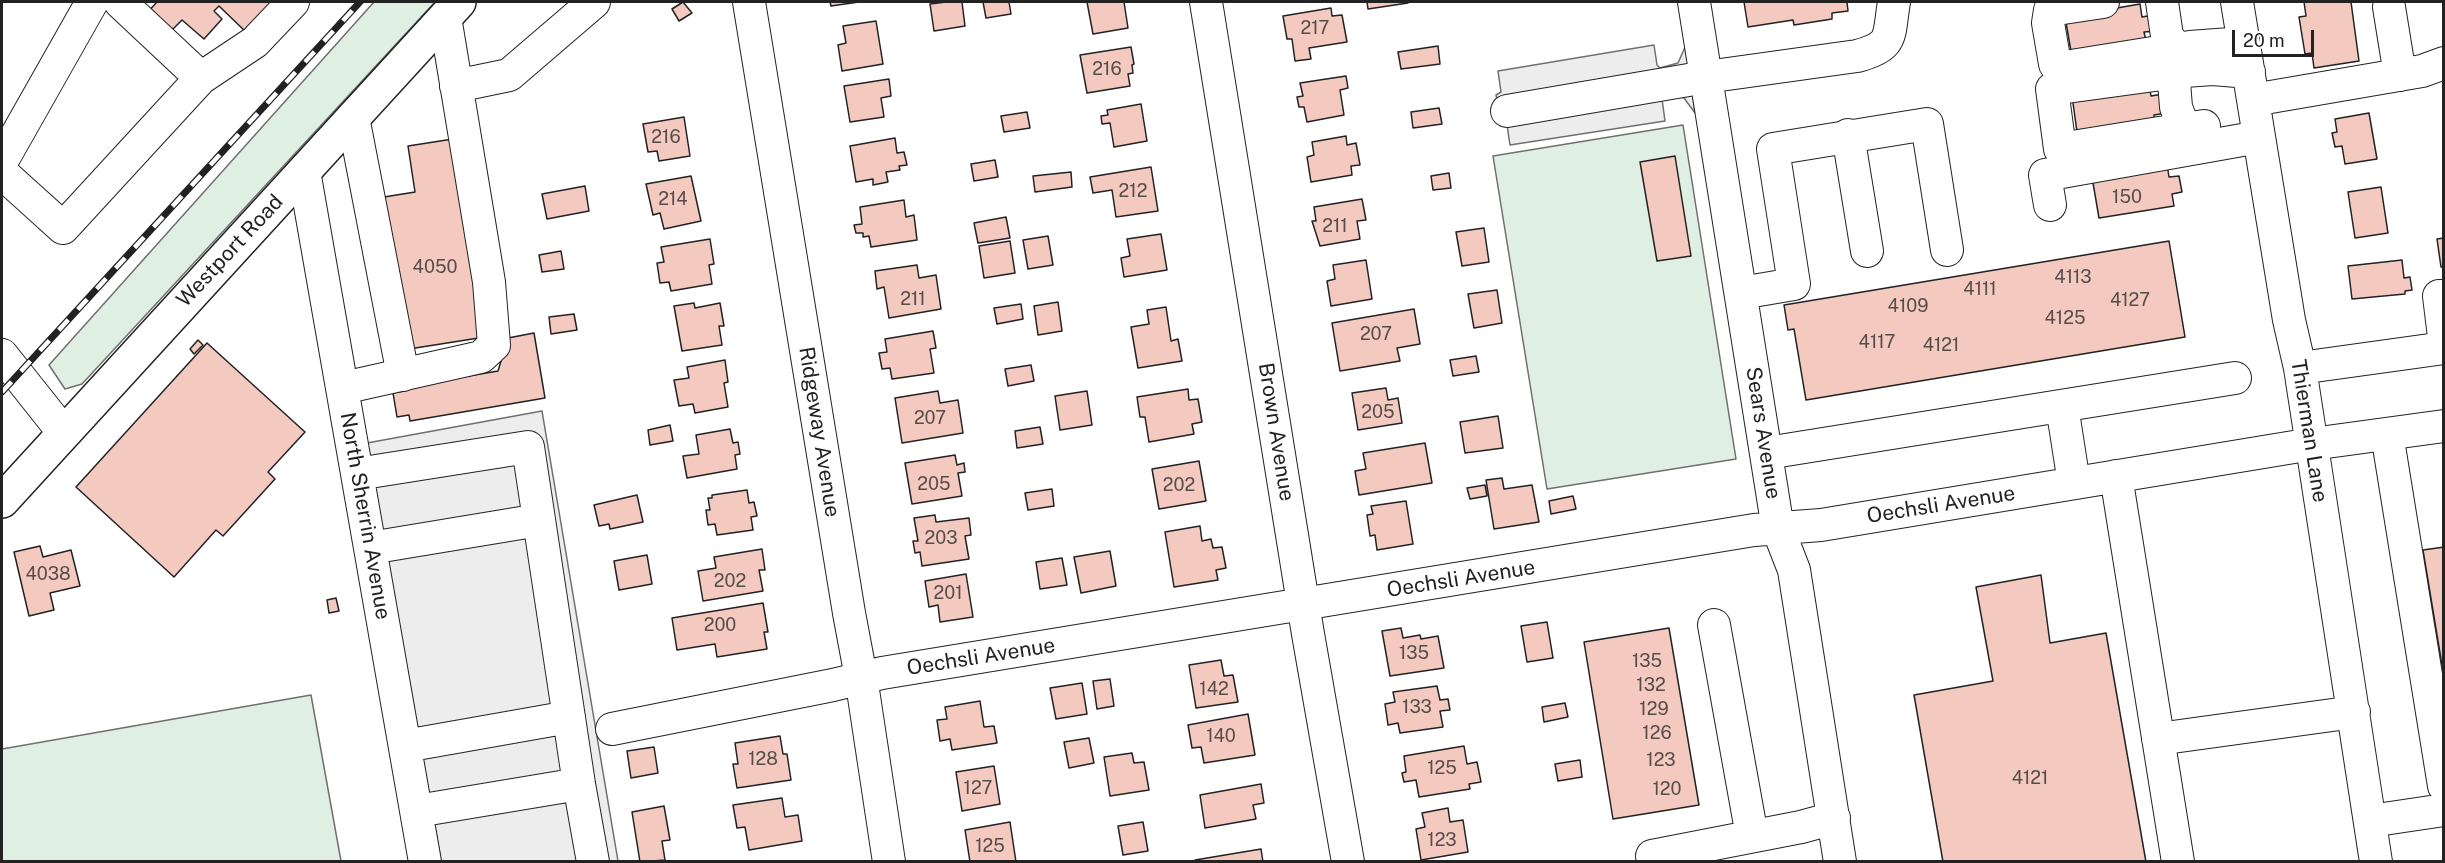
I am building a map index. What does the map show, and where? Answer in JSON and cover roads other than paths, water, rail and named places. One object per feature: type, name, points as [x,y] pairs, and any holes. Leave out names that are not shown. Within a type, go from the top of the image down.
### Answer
[{"type":"main road","name":"Westport Road","points":[[2,501],[452,9]]},
{"type":"street","points":[[2,160],[92,2]]},
{"type":"street","points":[[120,2],[201,78]]},
{"type":"street","points":[[2,173],[63,228],[201,78],[255,42],[293,2]]},
{"type":"street","points":[[456,86],[509,75],[594,2]]},
{"type":"street","name":"Ridgeway Avenue","points":[[749,2],[861,677],[889,861]]},
{"type":"street","name":"Brown Avenue","points":[[1206,2],[1348,861]]},
{"type":"street","name":"Sears Avenue","points":[[1694,2],[1778,529],[1794,570],[1840,861]]},
{"type":"street","points":[[1508,111],[1877,51],[1887,41],[1894,2]]},
{"type":"street","points":[[2103,2],[2050,10],[2048,23],[2055,64],[2065,67],[2181,60],[2213,69],[2252,93]]},
{"type":"street","points":[[2162,2],[2167,36],[2181,60],[2174,82],[2176,108],[2184,129]]},
{"type":"street","name":"Thierman Lane","points":[[2237,2],[2289,320],[2300,368],[2376,861]]},
{"type":"street","points":[[2389,7],[2400,75]]},
{"type":"street","points":[[343,388],[481,357],[494,345],[489,282],[456,86],[452,9]]},
{"type":"street","points":[[2181,60],[2052,89],[2060,149],[2184,129],[2252,93]]},
{"type":"street","points":[[2050,205],[2045,175],[2252,93],[2400,75],[2422,71],[2444,63]]},
{"type":"street","points":[[353,117],[403,375]]},
{"type":"street","points":[[1741,293],[1794,284],[1773,149],[1848,135],[1927,124],[1947,250]]},
{"type":"street","points":[[1848,135],[1867,251]]},
{"type":"street","name":"North Sherrin Avenue","points":[[304,171],[425,861]]},
{"type":"street","points":[[2444,296],[2439,296],[2444,337]]},
{"type":"street","points":[[2300,368],[2444,348]]},
{"type":"street","points":[[2,356],[63,433]]},
{"type":"street","points":[[1767,453],[2235,378]]},
{"type":"street","points":[[2062,406],[2074,483]]},
{"type":"street","name":"Oechsli Avenue","points":[[612,729],[833,685],[861,677],[1754,530],[1821,525],[2312,444],[2444,426]]},
{"type":"street","points":[[2386,434],[2444,786]]},
{"type":"street","points":[[357,474],[528,447],[589,861]]},
{"type":"street","points":[[2116,476],[2178,861]]},
{"type":"street","points":[[370,548],[539,520]]},
{"type":"street","points":[[1714,625],[1752,836]]},
{"type":"street","points":[[2158,739],[2354,712]]},
{"type":"street","points":[[405,746],[569,717]]},
{"type":"street","points":[[417,811],[579,784]]},
{"type":"street","points":[[2370,821],[2444,810]]},
{"type":"street","points":[[1652,856],[1801,827],[1834,818]]},
{"type":"railway","points":[[2,392],[360,2]]}]
